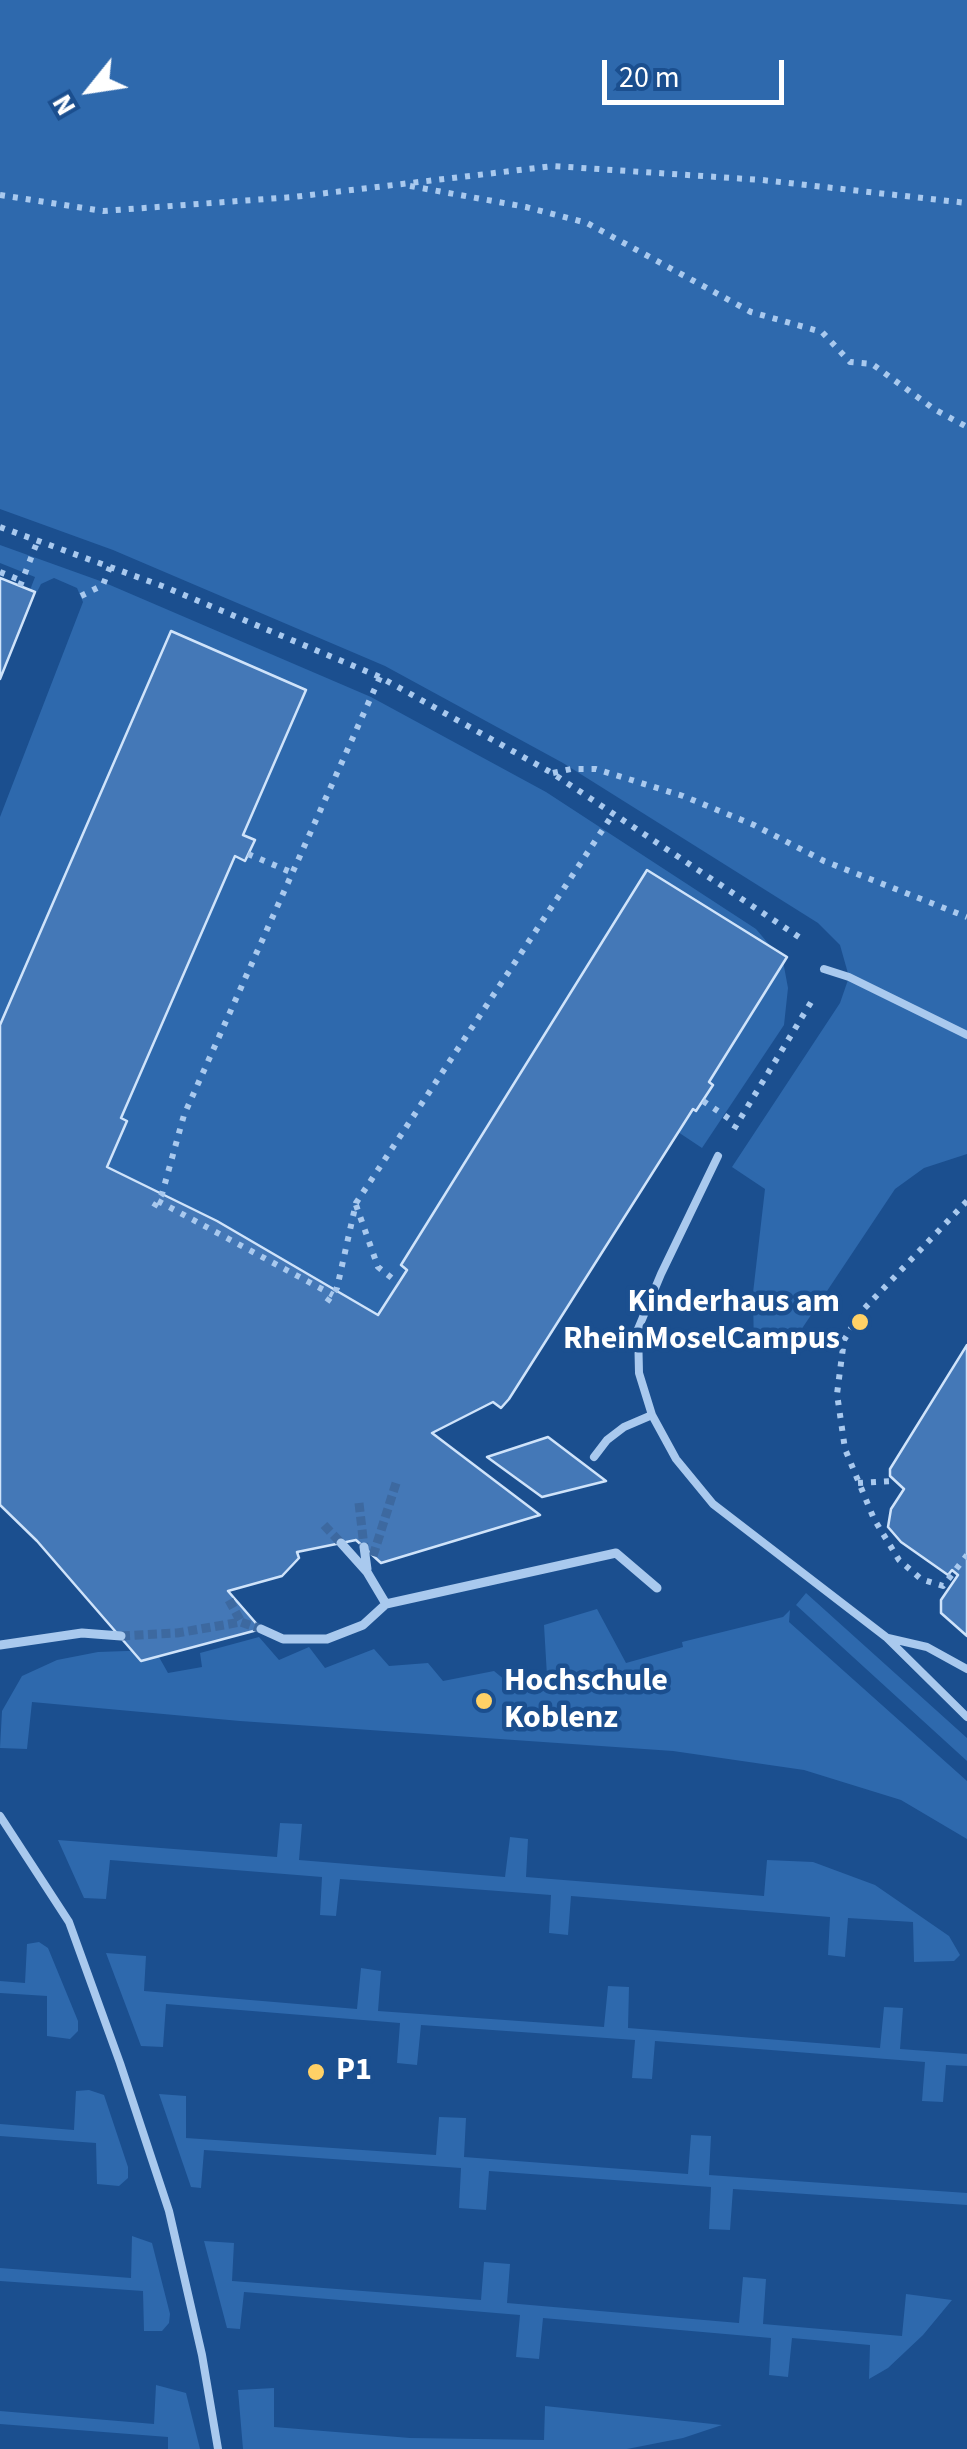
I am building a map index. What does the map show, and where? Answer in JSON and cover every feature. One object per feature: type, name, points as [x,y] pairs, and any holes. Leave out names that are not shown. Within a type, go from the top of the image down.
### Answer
[{"type":"street","points":[[341,1543],[367,1572],[386,1604]]},
{"type":"street","points":[[364,1548],[367,1572]]},
{"type":"street","points":[[261,1629],[284,1639],[327,1640],[364,1624],[386,1604],[616,1554],[657,1588]]},
{"type":"street","points":[[367,1572],[373,1556]]},
{"type":"street","points":[[0,1646],[82,1633],[121,1636]]},
{"type":"lane","points":[[824,969],[849,977],[967,1035]]},
{"type":"lane","points":[[718,1156],[638,1329],[639,1373],[652,1415],[676,1459],[714,1504],[886,1638],[967,1717]]},
{"type":"lane","points":[[594,1457],[624,1427],[652,1415]]},
{"type":"lane","points":[[886,1638],[927,1647],[967,1669]]},
{"type":"lane","points":[[0,1816],[68,1922],[120,2063],[169,2211],[202,2355],[218,2449]]},
{"type":"path","points":[[0,195],[104,211],[292,197],[552,166],[762,180],[967,203]]},
{"type":"path","points":[[403,184],[587,223],[751,312],[822,332],[850,362],[872,364],[967,427]]},
{"type":"path","points":[[0,527],[110,567],[380,677],[552,773],[814,947],[824,969],[822,985],[718,1156]]},
{"type":"path","points":[[0,572],[20,580],[19,586],[38,540]]},
{"type":"path","points":[[81,596],[103,585],[110,567]]},
{"type":"path","points":[[380,677],[184,1114],[156,1204],[330,1299],[356,1203],[613,814]]},
{"type":"path","points":[[552,773],[596,769],[683,796],[754,825],[824,861],[967,917]]},
{"type":"path","points":[[248,854],[293,873]]},
{"type":"path","points":[[702,1101],[737,1124]]},
{"type":"path","points":[[967,1201],[861,1312],[844,1340],[837,1394],[844,1450],[874,1519],[899,1560],[922,1578],[943,1586],[967,1556]]},
{"type":"path","points":[[356,1203],[378,1267],[398,1283]]},
{"type":"path","points":[[858,1483],[894,1482]]},
{"type":"shaded area","points":[[0,0],[967,0],[967,1154],[924,1168],[895,1189],[793,1342],[754,1352],[753,1293],[765,1189],[732,1167],[840,1003],[849,977],[840,945],[818,923],[563,763],[385,666],[113,550],[0,509]]},
{"type":"shaded area","points":[[0,545],[103,582],[371,697],[546,792],[756,929],[783,961],[788,988],[784,1025],[702,1148],[669,1126],[683,1103],[697,1111],[713,1085],[709,1082],[407,1270],[378,1315],[217,1221],[107,1167],[127,1121],[108,1113],[222,851],[245,860],[254,840],[231,830],[0,1059],[0,817],[83,602],[77,588],[54,578],[41,584],[37,592],[30,590],[35,577],[0,563]]},
{"type":"shaded area","points":[[806,1593],[967,1738],[967,1761],[796,1605]]},
{"type":"shaded area","points":[[597,1609],[626,1663],[683,1647],[682,1642],[783,1617],[790,1610],[789,1622],[967,1781],[967,1839],[901,1800],[804,1770],[673,1751],[240,1721],[32,1702],[27,1749],[0,1748],[2,1711],[22,1676],[57,1660],[98,1652],[155,1650],[168,1673],[202,1667],[200,1653],[259,1637],[279,1660],[309,1647],[325,1668],[374,1649],[389,1666],[428,1663],[443,1681],[494,1671],[511,1685],[547,1676],[544,1625]]},
{"type":"shaded area","points":[[280,1823],[302,1824],[299,1860],[505,1877],[510,1837],[528,1839],[526,1877],[764,1896],[767,1860],[813,1862],[875,1885],[949,1936],[960,1955],[954,1961],[914,1962],[913,1922],[848,1918],[845,1957],[828,1955],[830,1917],[571,1896],[568,1935],[549,1933],[551,1895],[340,1879],[336,1916],[320,1915],[322,1877],[110,1860],[106,1899],[84,1898],[58,1840],[277,1857]]},
{"type":"shaded area","points":[[39,1942],[48,1948],[78,2021],[78,2031],[70,2039],[47,2036],[47,1996],[0,1993],[0,1981],[25,1983],[27,1944]]},
{"type":"shaded area","points":[[106,1953],[146,1956],[144,1991],[357,2009],[361,1968],[381,1971],[378,2011],[604,2027],[608,1986],[629,1987],[628,2028],[880,2048],[884,2007],[903,2008],[900,2049],[967,2054],[967,2066],[946,2065],[943,2102],[922,2101],[925,2062],[655,2041],[652,2079],[632,2078],[635,2040],[421,2025],[417,2065],[397,2063],[400,2023],[166,2004],[163,2047],[141,2046]]},
{"type":"shaded area","points":[[76,2091],[104,2095],[128,2167],[128,2178],[119,2186],[97,2184],[96,2143],[0,2136],[0,2124],[74,2130]]},
{"type":"shaded area","points":[[159,2094],[186,2096],[186,2138],[436,2155],[439,2117],[466,2118],[464,2157],[688,2174],[691,2135],[711,2136],[709,2175],[967,2193],[967,2205],[733,2189],[730,2230],[709,2229],[711,2187],[489,2171],[486,2210],[459,2208],[461,2168],[204,2150],[201,2188],[191,2187]]},
{"type":"shaded area","points":[[132,2236],[152,2243],[170,2314],[162,2331],[144,2331],[143,2291],[0,2281],[0,2268],[131,2278]]},
{"type":"shaded area","points":[[204,2241],[234,2243],[232,2281],[481,2300],[484,2262],[510,2264],[507,2303],[739,2323],[743,2277],[766,2279],[763,2324],[902,2336],[906,2294],[952,2300],[923,2335],[888,2368],[869,2379],[870,2345],[792,2338],[788,2377],[769,2375],[771,2338],[543,2318],[539,2359],[516,2357],[520,2315],[244,2292],[240,2329],[227,2328]]},
{"type":"shaded area","points":[[156,2385],[186,2393],[200,2449],[168,2449],[168,2437],[0,2424],[0,2411],[154,2424]]},
{"type":"shaded area","points":[[274,2388],[274,2427],[410,2438],[544,2440],[545,2406],[722,2425],[683,2438],[627,2449],[243,2449],[238,2390]]},
{"type":"building","points":[[0,578],[35,592],[0,679]]},
{"type":"building","points":[[171,631],[306,690],[243,835],[255,840],[245,861],[235,856],[121,1118],[127,1121],[107,1167],[217,1221],[378,1315],[407,1270],[401,1265],[647,870],[787,957],[709,1082],[713,1085],[696,1111],[693,1109],[509,1399],[501,1408],[493,1402],[432,1433],[540,1515],[381,1563],[356,1540],[297,1552],[299,1558],[282,1576],[228,1591],[261,1629],[141,1661],[37,1541],[0,1505],[0,1025]]},
{"type":"building","points":[[967,1345],[967,1636],[941,1613],[941,1600],[958,1575],[952,1570],[948,1575],[901,1542],[888,1527],[891,1509],[904,1489],[890,1476],[890,1469]]},
{"type":"building","points":[[548,1437],[606,1481],[542,1497],[487,1457]]},
{"type":"tunnel","points":[[373,1556],[397,1480]]},
{"type":"tunnel","points":[[359,1503],[364,1547]]},
{"type":"tunnel","points":[[324,1525],[341,1543]]},
{"type":"tunnel","points":[[229,1600],[241,1622]]},
{"type":"tunnel","points":[[121,1636],[177,1633],[241,1622],[261,1629]]},
{"type":"place","name":"Kinderhaus am RheinMoselCampus","points":[[860,1322]]},
{"type":"place","name":"Hochschule Koblenz","points":[[484,1701]]},
{"type":"place","name":"P1","points":[[316,2072]]}]
